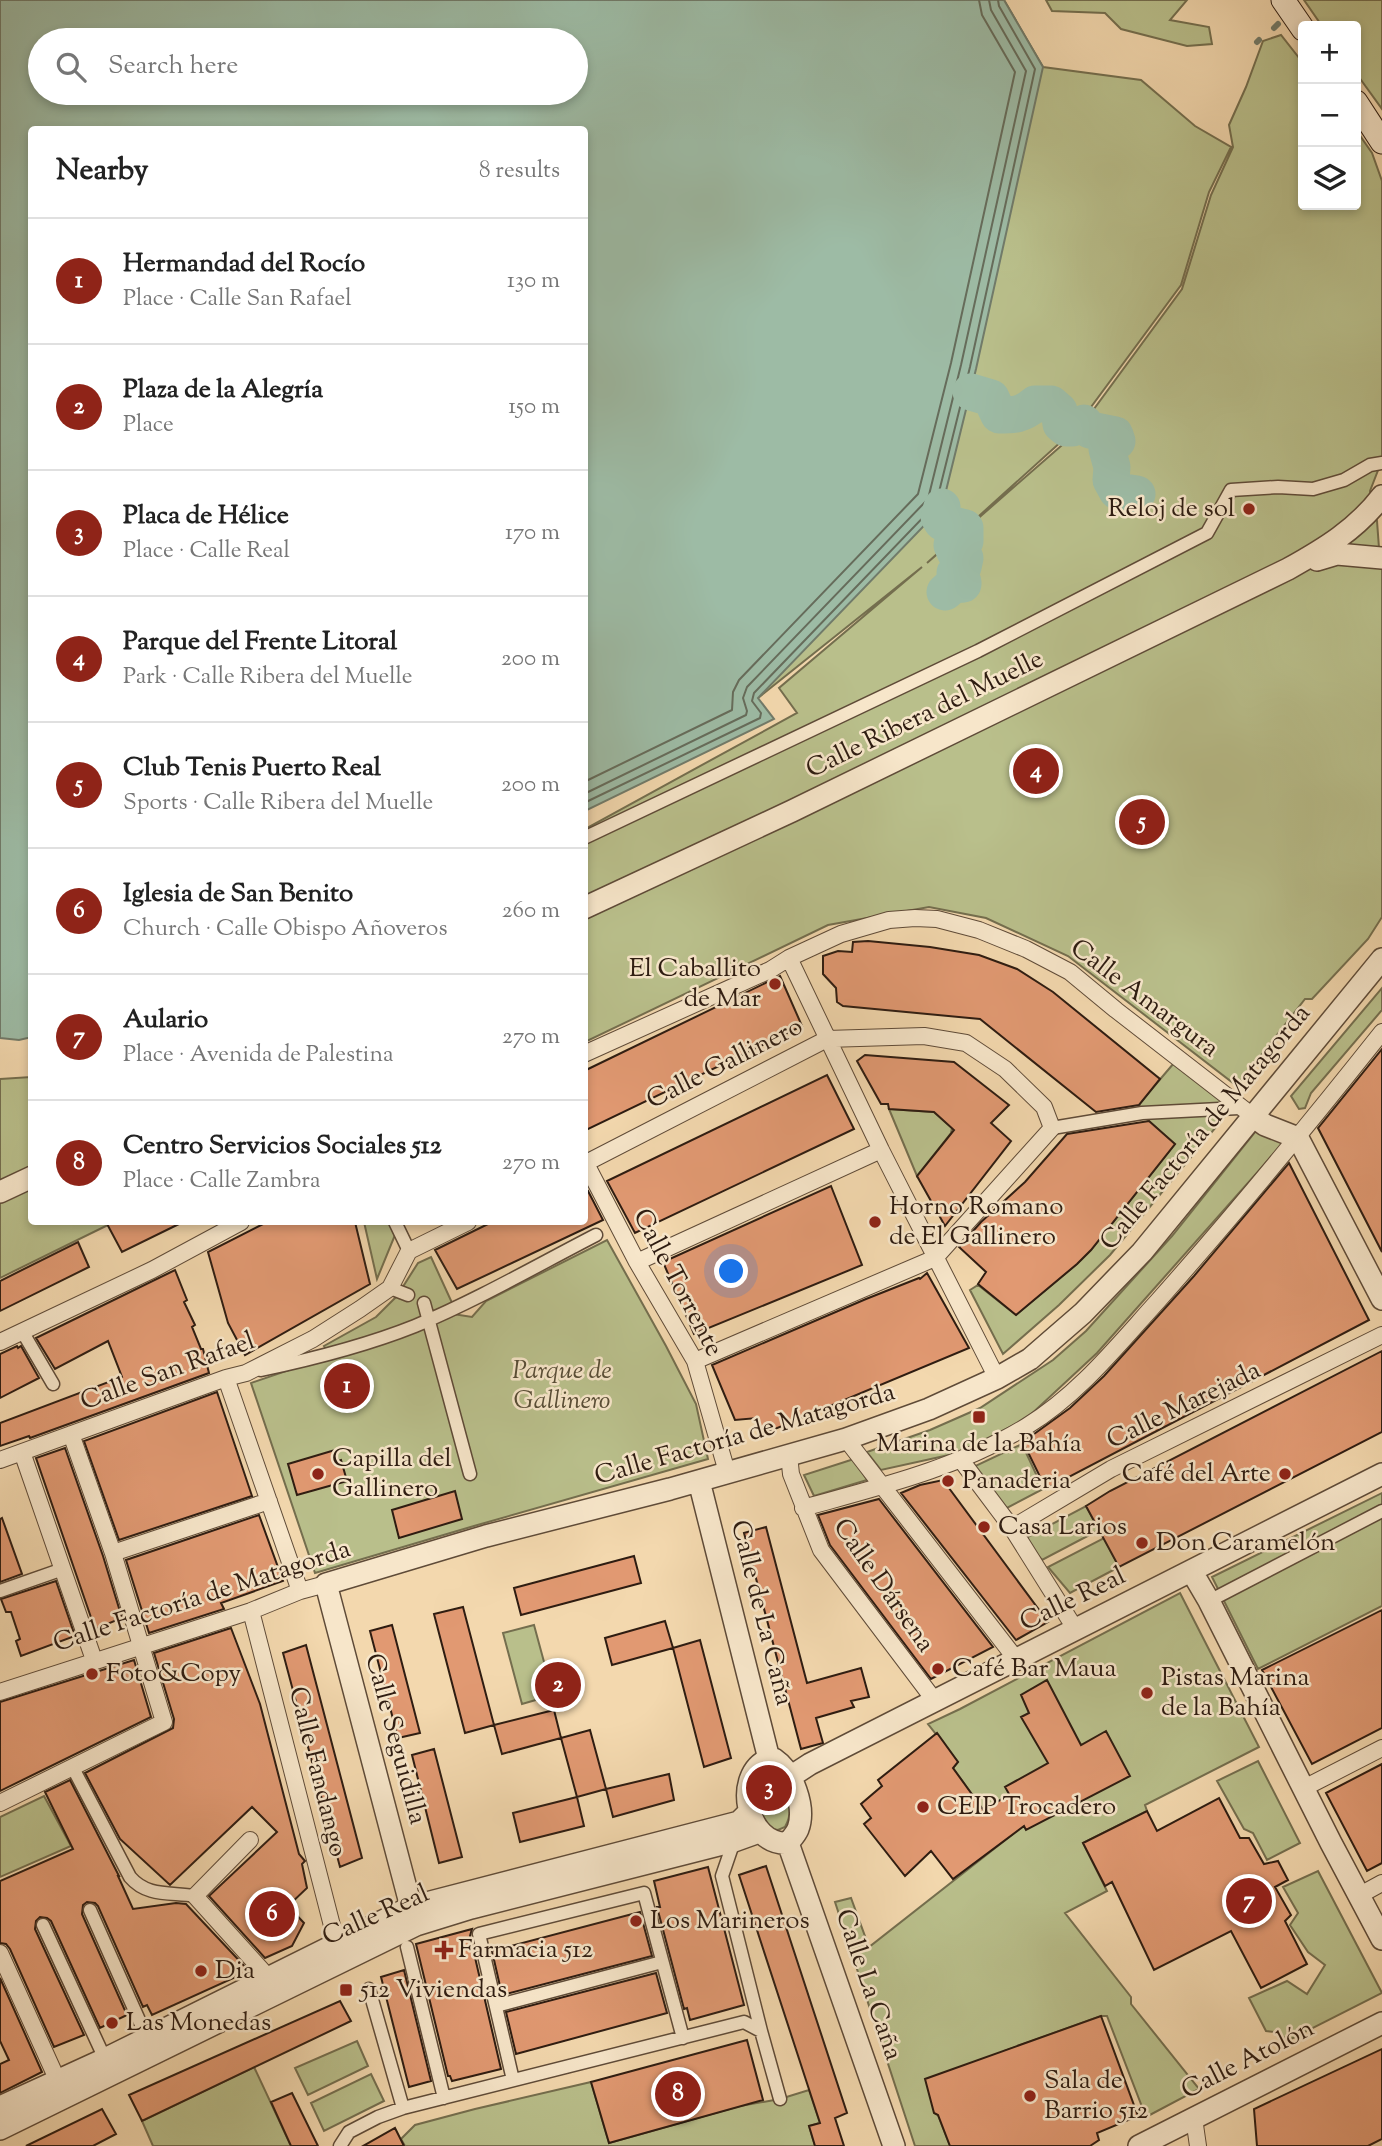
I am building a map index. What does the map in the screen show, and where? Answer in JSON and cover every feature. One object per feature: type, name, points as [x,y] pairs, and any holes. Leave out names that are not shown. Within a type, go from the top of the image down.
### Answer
[{"type":"main road","points":[[1283,0],[1298,22]]},
{"type":"main road","points":[[1361,110],[1382,142]]},
{"type":"street","points":[[588,836],[978,651],[1207,533],[1231,490],[1278,487],[1313,489],[1344,480],[1370,464],[1382,463]]},
{"type":"street","points":[[1288,569],[1328,547],[1366,516],[1382,496]]},
{"type":"street","points":[[1288,569],[1336,554],[1382,558]]},
{"type":"street","name":"Calle Ribera del Muelle","points":[[588,906],[792,811],[1288,569]]},
{"type":"street","name":"Calle Amargura","points":[[588,1052],[769,970],[841,934],[890,920],[937,919],[979,930],[1026,949],[1070,972],[1246,1112],[1265,1125],[1298,1138]]},
{"type":"street","points":[[789,958],[881,1150],[997,1378]]},
{"type":"street","name":"Calle Factoría de Matagorda","points":[[0,1692],[251,1611],[300,1591],[486,1536],[846,1439],[929,1409],[997,1378],[1030,1359],[1083,1313],[1142,1252],[1246,1112],[1382,958]]},
{"type":"street","points":[[803,1508],[961,1460],[1027,1426],[1085,1382],[1191,1264],[1298,1138],[1382,1032]]},
{"type":"street","name":"Calle Gallinero","points":[[588,1160],[827,1040],[924,1037],[967,1043],[1005,1069],[1044,1107],[1052,1128]]},
{"type":"street","points":[[695,1361],[935,1258],[1052,1128],[1142,1112],[1246,1112]]},
{"type":"street","points":[[1298,1138],[1382,1299]]},
{"type":"street","points":[[637,1262],[881,1150]]},
{"type":"street","name":"Calle Torrente","points":[[588,1168],[637,1262],[695,1361],[727,1472]]},
{"type":"street","points":[[0,1192],[28,1179]]},
{"type":"street","points":[[0,1342],[152,1270],[235,1225]]},
{"type":"street","points":[[396,1225],[409,1251],[462,1225]]},
{"type":"street","points":[[246,1373],[323,1357],[428,1320],[596,1235]]},
{"type":"street","name":"Calle San Rafael","points":[[0,1460],[246,1373],[313,1339],[390,1288],[409,1251]]},
{"type":"street","points":[[390,1288],[408,1295]]},
{"type":"street","points":[[424,1303],[470,1474]]},
{"type":"street","points":[[22,1331],[53,1384]]},
{"type":"street","name":"Calle Marejada","points":[[1012,1528],[1111,1469],[1382,1335]]},
{"type":"street","points":[[226,1378],[300,1591]]},
{"type":"street","points":[[0,1803],[164,1722],[113,1553],[71,1434]]},
{"type":"street","points":[[846,1439],[1016,1659]]},
{"type":"street","points":[[22,1452],[94,1660]]},
{"type":"street","name":"Calle Dársena","points":[[789,1455],[791,1474],[821,1550],[935,1701]]},
{"type":"street","points":[[961,1460],[1012,1528],[1076,1630]]},
{"type":"street","name":"Calle Real","points":[[790,1777],[810,1764],[1382,1474]]},
{"type":"street","name":"Calle de La Caña","points":[[698,1481],[769,1759]]},
{"type":"street","points":[[113,1553],[269,1501]]},
{"type":"street","points":[[1209,1601],[1382,1511]]},
{"type":"street","points":[[0,1591],[63,1569]]},
{"type":"street","points":[[1192,1572],[1382,1939]]},
{"type":"street","name":"Calle Seguidilla","points":[[326,1584],[413,1916]]},
{"type":"street","name":"Calle Fandango","points":[[251,1611],[337,1945]]},
{"type":"street","points":[[1304,1788],[1382,1748]]},
{"type":"street","points":[[774,1759],[790,1777],[801,1811],[797,1832],[788,1843],[779,1843],[759,1832],[749,1812],[748,1797],[754,1772],[760,1763],[774,1759]]},
{"type":"street","points":[[73,1768],[130,1877],[139,1888],[195,1896],[269,1978]]},
{"type":"street","name":"Calle Real","points":[[0,2107],[105,2059],[337,1945],[413,1916],[739,1822],[749,1812]]},
{"type":"street","name":"Calle Real","points":[[0,2129],[413,1916],[471,1908],[734,1841],[759,1832]]},
{"type":"street","points":[[195,1896],[250,1840]]},
{"type":"street","points":[[734,1841],[722,1876],[780,2099]]},
{"type":"street","name":"Calle La Caña","points":[[788,1843],[894,2146]]},
{"type":"street","points":[[1360,1895],[1382,1883]]},
{"type":"street","points":[[513,2080],[479,1934],[644,1894],[683,2038]]},
{"type":"street","points":[[90,1910],[147,2038]]},
{"type":"street","points":[[43,1925],[105,2059]]},
{"type":"street","name":"Calle Real","points":[[407,1947],[444,2098]]},
{"type":"street","points":[[0,1953],[57,2079]]},
{"type":"street","points":[[496,2006],[662,1962]]},
{"type":"street","points":[[369,1989],[408,2106]]},
{"type":"street","points":[[340,2146],[349,2132],[408,2106],[744,2022],[761,2031]]},
{"type":"street","name":"Calle Atolón","points":[[1140,2146],[1382,2023]]},
{"type":"street","points":[[1194,2118],[1198,2146]]},
{"type":"green space","points":[[0,0],[1004,0],[1043,67],[1141,80],[1195,126],[1231,147],[1209,192],[1181,285],[1074,430],[927,563],[1077,432],[1182,289],[1211,195],[1233,147],[1229,125],[1263,41],[1281,35],[1298,57],[1298,210],[1361,210],[1361,137],[1372,153],[1382,181],[1382,460],[1370,491],[1382,553],[1382,917],[1368,939],[1312,999],[1305,999],[1237,1086],[1068,956],[986,918],[929,907],[828,925],[588,1041],[588,827],[797,713],[779,688],[922,567],[758,698],[588,143],[588,126],[31,126]]},
{"type":"green space","points":[[1046,0],[1187,0],[1170,20],[1209,27],[1212,44],[1187,46],[1121,29],[1105,13],[1052,11]]},
{"type":"green space","points":[[1304,0],[1382,0],[1382,109],[1361,80],[1361,21],[1319,21]]},
{"type":"green space","points":[[1382,988],[1382,1010],[1311,1093],[1305,1108],[1299,1109],[1291,1096]]},
{"type":"green space","points":[[1174,1063],[1231,1109],[1110,1255],[1003,1354],[970,1290],[978,1285],[1016,1315],[1091,1250],[1175,1144],[1143,1116],[1139,1104]]},
{"type":"green space","points":[[28,1077],[28,1225],[108,1225],[0,1278],[0,1079]]},
{"type":"green space","points":[[889,1109],[934,1112],[952,1128],[951,1133],[917,1176]]},
{"type":"green space","points":[[1256,1131],[1286,1140],[1097,1353],[1026,1419],[958,1453],[881,1470],[867,1452],[930,1430],[980,1408],[1053,1360],[1086,1331],[1172,1236]]},
{"type":"green space","points":[[365,1225],[390,1225],[395,1235],[377,1279]]},
{"type":"green space","name":"Parque de Gallinero","points":[[607,1240],[696,1404],[708,1459],[315,1573],[251,1383],[453,1314],[472,1317],[486,1301]]},
{"type":"green space","points":[[431,1257],[453,1305],[329,1353],[324,1346],[376,1317],[397,1296],[418,1263]]},
{"type":"green space","points":[[1022,1444],[1043,1489],[1005,1509],[971,1468]]},
{"type":"green space","points":[[854,1459],[867,1480],[814,1496],[804,1475]]},
{"type":"green space","points":[[1382,1493],[1382,1606],[1258,1669],[1212,1577]]},
{"type":"green space","points":[[1086,1506],[1099,1530],[1042,1560],[1024,1539]]},
{"type":"green space","points":[[1104,1538],[1119,1567],[1070,1593],[1048,1567]]},
{"type":"green space","points":[[1180,1593],[1259,1747],[1145,1805],[1147,1811],[1083,1843],[1107,1891],[1065,1913],[1131,1997],[1131,2004],[1199,2089],[1146,2117],[1107,2016],[1101,2016],[1004,2051],[938,2115],[950,2146],[915,2146],[835,1902],[851,1898],[869,1947],[1013,1834],[996,1803],[984,1811],[953,1768],[958,1762],[928,1724]]},
{"type":"green space","points":[[534,1625],[553,1695],[522,1704],[503,1633]]},
{"type":"green space","points":[[1258,1761],[1300,1843],[1267,1860],[1253,1833],[1244,1829],[1217,1781]]},
{"type":"green space","points":[[770,1772],[785,1790],[790,1804],[785,1827],[778,1830],[771,1829],[758,1803],[761,1775]]},
{"type":"green space","points":[[44,1796],[71,1846],[0,1877],[0,1817]]},
{"type":"green space","points":[[1318,1871],[1382,1993],[1289,2040],[1266,2031],[1249,1998],[1287,1981],[1307,1994],[1325,1965],[1308,1952],[1290,1925],[1298,1913],[1283,1887]]},
{"type":"green space","points":[[357,2041],[368,2066],[308,2095],[295,2068]]},
{"type":"green space","points":[[254,2067],[291,2146],[153,2146],[142,2121]]},
{"type":"green space","points":[[371,2074],[384,2101],[324,2131],[311,2103]]},
{"type":"green space","points":[[591,2082],[609,2143],[740,2106],[780,2099],[809,2090],[820,2123],[809,2126],[815,2146],[405,2146],[401,2139],[415,2125]]},
{"type":"water","points":[[0,0],[1004,0],[1043,67],[976,369],[942,507],[758,698],[774,719],[588,810],[588,126],[28,126],[28,1038],[0,1038]]},
{"type":"building","points":[[868,941],[979,955],[1017,969],[1053,992],[1160,1079],[1139,1105],[1096,1112],[980,1019],[843,1006],[837,1002],[836,988],[823,974],[823,956],[838,951],[852,952],[853,942]]},
{"type":"building","points":[[780,976],[802,1026],[588,1129],[588,1069]]},
{"type":"building","points":[[1382,1049],[1382,1252],[1318,1128]]},
{"type":"building","points":[[865,1055],[954,1062],[1009,1105],[991,1123],[1011,1141],[945,1226],[917,1176],[954,1130],[934,1112],[889,1109],[888,1104],[881,1104],[857,1061]]},
{"type":"building","points":[[827,1075],[854,1129],[635,1233],[607,1181]]},
{"type":"building","points":[[1149,1121],[1175,1144],[1077,1264],[1016,1315],[978,1284],[986,1272],[959,1247],[981,1222],[1025,1182],[1067,1134]]},
{"type":"building","points":[[1289,1163],[1369,1320],[1046,1489],[1023,1442],[1070,1408],[1104,1376],[1194,1276]]},
{"type":"building","points":[[831,1186],[862,1265],[694,1334],[663,1262]]},
{"type":"building","points":[[588,1191],[603,1220],[457,1289],[435,1250],[486,1225],[588,1225]]},
{"type":"building","points":[[108,1225],[177,1225],[122,1252]]},
{"type":"building","points":[[261,1225],[356,1225],[370,1284],[245,1355],[228,1323],[208,1252]]},
{"type":"building","points":[[78,1242],[89,1267],[0,1311],[0,1281]]},
{"type":"building","points":[[175,1270],[209,1373],[30,1438],[29,1436],[0,1446],[0,1423],[122,1377],[108,1341],[55,1369],[36,1338]]},
{"type":"building","points":[[927,1273],[969,1348],[763,1434],[757,1418],[735,1420],[712,1365],[866,1299],[920,1279]]},
{"type":"building","points":[[21,1346],[39,1378],[0,1398],[0,1354]]},
{"type":"building","points":[[1382,1351],[1382,1432],[1119,1567],[1086,1506],[1110,1491]]},
{"type":"building","points":[[353,1367],[364,1398],[341,1405],[331,1375]]},
{"type":"building","points":[[217,1392],[252,1496],[119,1540],[84,1441]]},
{"type":"building","points":[[65,1448],[122,1618],[95,1629],[36,1458]]},
{"type":"building","name":"Capilla del Gallinero","points":[[335,1450],[347,1481],[297,1495],[288,1464]]},
{"type":"building","points":[[943,1480],[1048,1622],[1016,1640],[901,1493]]},
{"type":"building","points":[[455,1491],[462,1519],[399,1538],[392,1510]]},
{"type":"building","points":[[879,1499],[993,1647],[931,1679],[830,1545],[818,1515]]},
{"type":"building","points":[[259,1515],[283,1581],[221,1603],[224,1609],[149,1633],[126,1560]]},
{"type":"building","points":[[2,1518],[22,1574],[0,1582],[0,1519]]},
{"type":"building","points":[[766,1527],[807,1683],[861,1668],[869,1697],[851,1701],[854,1707],[816,1718],[823,1743],[801,1749],[744,1533]]},
{"type":"building","points":[[634,1556],[641,1583],[521,1615],[514,1588]]},
{"type":"building","points":[[56,1581],[75,1636],[21,1656],[16,1641],[20,1639],[11,1612],[6,1612],[1,1599]]},
{"type":"building","points":[[463,1607],[494,1725],[465,1733],[434,1614]]},
{"type":"building","points":[[1382,1610],[1382,1728],[1312,1764],[1262,1670]]},
{"type":"building","points":[[665,1621],[673,1648],[612,1665],[605,1638]]},
{"type":"building","points":[[392,1625],[420,1733],[398,1738],[370,1631]]},
{"type":"building","points":[[231,1628],[260,1704],[299,1854],[305,1861],[302,1864],[307,1888],[288,1906],[304,1923],[292,1946],[265,1958],[209,1896],[277,1832],[252,1807],[170,1885],[120,1839],[85,1773],[173,1728],[174,1719],[154,1653]]},
{"type":"building","points":[[700,1640],[731,1758],[704,1767],[673,1648]]},
{"type":"building","points":[[306,1645],[362,1858],[340,1867],[283,1653]]},
{"type":"building","points":[[134,1660],[151,1717],[0,1791],[0,1702]]},
{"type":"building","points":[[1047,1680],[1081,1745],[1106,1731],[1130,1776],[1026,1830],[1024,1826],[953,1879],[931,1851],[905,1876],[864,1824],[871,1818],[861,1804],[882,1786],[878,1780],[937,1733],[958,1762],[953,1768],[984,1811],[1009,1794],[1005,1787],[1048,1763],[1021,1717],[1029,1713],[1021,1695]]},
{"type":"building","points":[[554,1710],[561,1738],[502,1754],[494,1725]]},
{"type":"building","points":[[590,1730],[606,1789],[577,1797],[561,1738]]},
{"type":"building","points":[[434,1749],[462,1857],[439,1863],[412,1755]]},
{"type":"building","points":[[1382,1764],[1382,1863],[1367,1871],[1326,1793]]},
{"type":"building","points":[[669,1774],[674,1800],[613,1817],[606,1789]]},
{"type":"building","points":[[70,1780],[133,1909],[186,1904],[249,1971],[152,2015],[147,2005],[143,2007],[98,1906],[87,1902],[83,1905],[82,1914],[127,2015],[100,2028],[51,1921],[40,1917],[36,1921],[35,1929],[84,2035],[54,2047],[10,1949],[6,1944],[0,1943],[0,1881],[73,1849],[45,1792]]},
{"type":"building","points":[[577,1797],[584,1826],[520,1842],[513,1813]]},
{"type":"building","points":[[1219,1798],[1240,1838],[1249,1838],[1264,1864],[1278,1861],[1288,1880],[1275,1887],[1291,1915],[1285,1921],[1307,1964],[1261,1988],[1231,1931],[1154,1970],[1112,1882],[1105,1886],[1083,1843],[1147,1811],[1157,1831]]},
{"type":"building","points":[[766,1866],[847,2113],[835,2118],[844,2146],[815,2146],[809,2126],[820,2123],[739,1875]]},
{"type":"building","points":[[708,1867],[744,2005],[690,2020],[687,2008],[684,2009],[657,1907],[660,1907],[654,1881]]},
{"type":"building","points":[[640,1912],[652,1956],[502,1995],[492,1951]]},
{"type":"building","points":[[472,1929],[470,1936],[501,2069],[452,2081],[448,2076],[416,1944]]},
{"type":"building","points":[[404,1970],[431,2081],[409,2087],[381,1977]]},
{"type":"building","points":[[656,1973],[667,2013],[516,2054],[506,2012]]},
{"type":"building","points":[[0,1978],[42,2072],[0,2093],[0,2064],[9,2060],[0,2041]]},
{"type":"building","points":[[340,2001],[351,2021],[142,2121],[129,2095]]},
{"type":"building","name":"Sala de Barrio 512","points":[[1101,2016],[1138,2116],[1097,2133],[1099,2140],[1090,2146],[950,2146],[938,2115],[934,2113],[925,2079]]},
{"type":"building","points":[[747,2040],[763,2100],[609,2143],[591,2082]]},
{"type":"building","points":[[1382,2049],[1382,2139],[1368,2146],[1257,2146],[1254,2109]]},
{"type":"building","points":[[292,2093],[318,2146],[291,2146],[271,2102]]},
{"type":"building","points":[[102,2109],[116,2134],[93,2146],[26,2146]]},
{"type":"building","points":[[395,2128],[404,2146],[363,2146]]},
{"type":"waterway","points":[[1274,28],[1278,24]]},
{"type":"waterway","points":[[971,392],[991,398],[999,415],[1018,414],[1035,404],[1051,404],[1059,411],[1061,424],[1066,428],[1084,423],[1090,430],[1115,435],[1117,441],[1107,449],[1112,467],[1111,480],[1117,491],[1137,494]]},
{"type":"waterway","points":[[942,507],[939,517],[942,522],[965,528],[965,541],[952,545],[955,552],[965,558],[963,567],[955,573],[957,582],[963,584],[953,585],[945,592]]},
{"type":"place","name":"Reloj de sol","points":[[1249,509]]},
{"type":"place","name":"Parque del Frente Litoral","points":[[1036,771]]},
{"type":"place","name":"Club Tenis Puerto Real","points":[[1142,822]]},
{"type":"place","name":"El Caballito de Mar","points":[[775,984]]},
{"type":"place","name":"Horno Romano de El Gallinero","points":[[875,1222]]},
{"type":"place","name":"Hermandad del Rocío","points":[[347,1386]]},
{"type":"place","name":"Marina de la Bahía","points":[[979,1417]]},
{"type":"place","name":"Capilla del Gallinero","points":[[318,1474]]},
{"type":"place","name":"Café del Arte","points":[[1285,1474]]},
{"type":"place","name":"Panaderia","points":[[948,1481]]},
{"type":"place","name":"Casa Larios","points":[[984,1527]]},
{"type":"place","name":"Don Caramelón","points":[[1142,1543]]},
{"type":"place","name":"Café Bar Maua","points":[[938,1669]]},
{"type":"place","name":"Foto&Copy","points":[[92,1674]]},
{"type":"place","name":"Plaza de la Alegría","points":[[558,1685]]},
{"type":"place","name":"Pistas Marina de la Bahía","points":[[1147,1693]]},
{"type":"place","name":"Placa de Hélice","points":[[769,1788]]},
{"type":"place","name":"CEIP Trocadero","points":[[923,1807]]},
{"type":"place","name":"Aulario","points":[[1249,1901]]},
{"type":"place","name":"Iglesia de San Benito","points":[[272,1914]]},
{"type":"place","name":"Los Marineros","points":[[636,1921]]},
{"type":"place","name":"Farmacia 512","points":[[444,1950]]},
{"type":"place","name":"Dia","points":[[201,1971]]},
{"type":"place","name":"512 Viviendas","points":[[346,1990]]},
{"type":"place","name":"Las Monedas","points":[[112,2023]]},
{"type":"place","name":"Centro Servicios Sociales 512","points":[[678,2094]]},
{"type":"place","name":"Sala de Barrio 512","points":[[1030,2096]]}]
